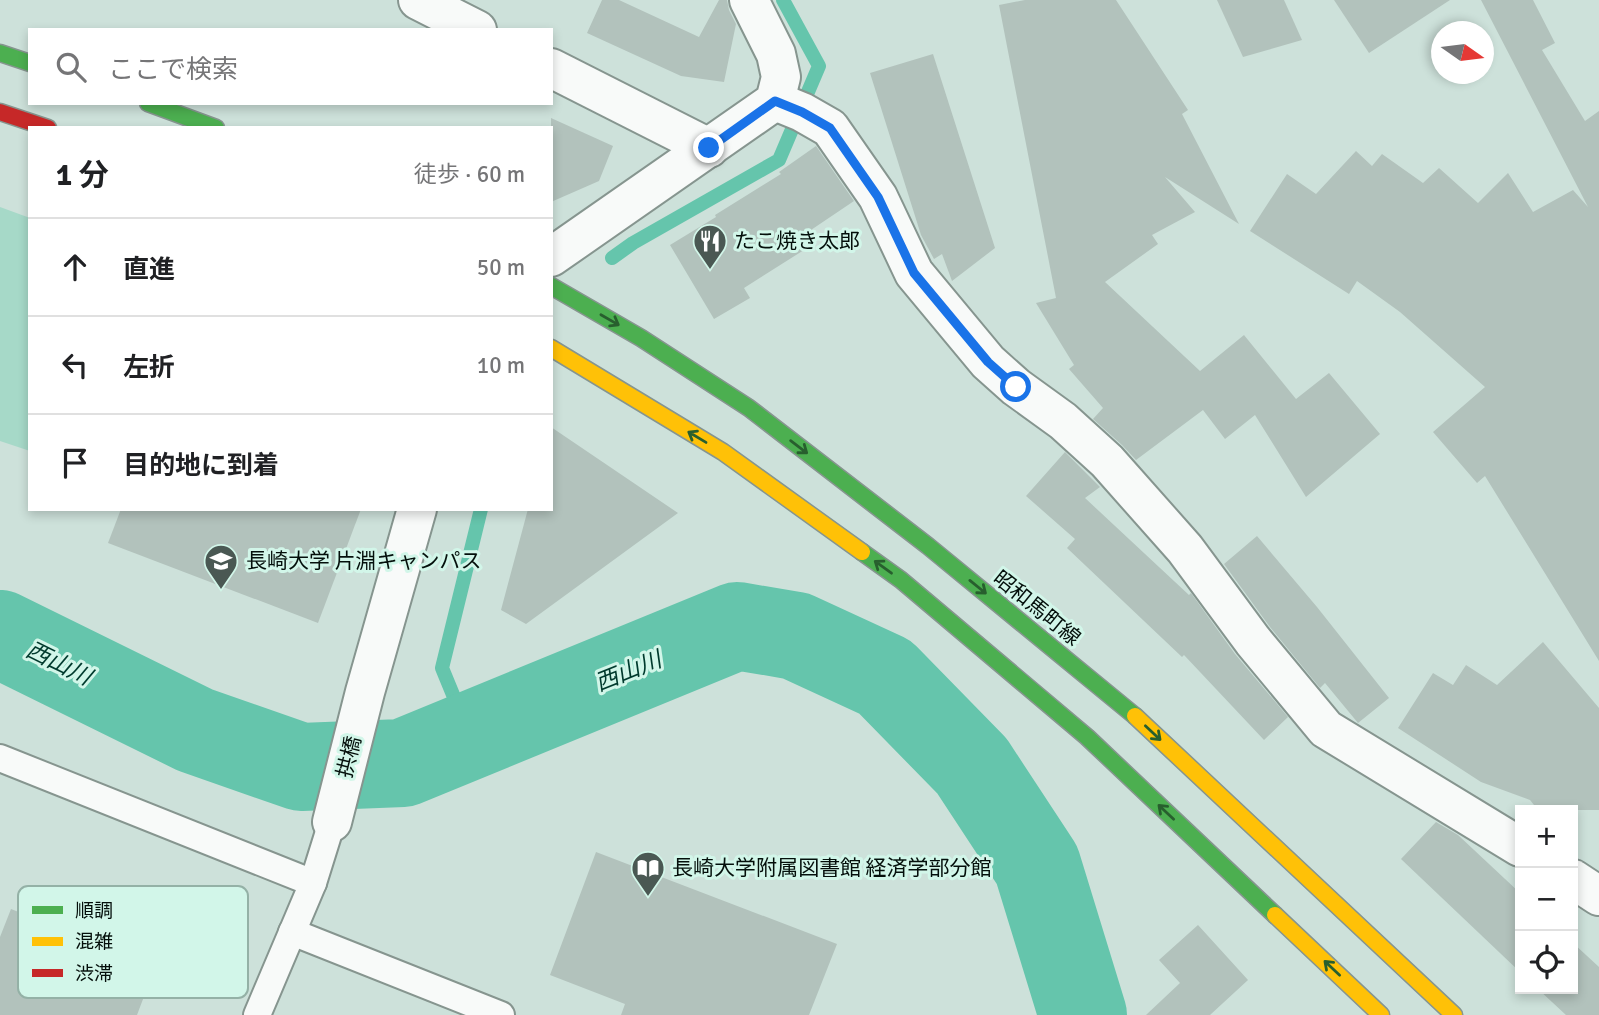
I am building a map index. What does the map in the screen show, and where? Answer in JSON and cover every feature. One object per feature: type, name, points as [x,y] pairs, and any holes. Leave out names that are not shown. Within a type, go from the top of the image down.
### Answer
[{"type":"main road","points":[[0,53],[28,62]]},
{"type":"main road","points":[[153,105],[211,126]]},
{"type":"main road","points":[[0,112],[42,126]]},
{"type":"main road","name":"昭和馬町線","points":[[553,287],[642,338],[748,408],[928,545],[1123,705],[1454,1015]]},
{"type":"main road","points":[[553,349],[723,452],[901,580],[1087,737],[1381,1015]]},
{"type":"street","points":[[418,0],[473,28]]},
{"type":"street","points":[[749,0],[776,54],[786,106]]},
{"type":"street","points":[[553,69],[709,148]]},
{"type":"street","points":[[553,256],[709,148],[786,106]]},
{"type":"street","points":[[786,106],[830,128],[878,197],[914,273],[988,362],[1016,387],[1063,421],[1107,461],[1185,549],[1253,641],[1326,729],[1515,844]]},
{"type":"street","name":"拱橋","points":[[332,822],[415,511]]},
{"type":"street","points":[[1578,882],[1599,896]]},
{"type":"lane","points":[[0,758],[313,883]]},
{"type":"lane","points":[[257,1015],[313,883],[332,822]]},
{"type":"lane","points":[[292,932],[502,1015]]},
{"type":"green space","points":[[0,207],[28,217],[28,450],[0,441]]},
{"type":"building","points":[[602,0],[619,0],[699,37],[719,0],[727,0],[736,24],[724,82],[681,76],[587,33]]},
{"type":"building","points":[[1025,0],[1116,0],[1188,110],[1182,114],[1239,224],[1165,177],[1195,212],[1152,235],[1158,244],[1105,282],[1200,371],[1244,335],[1296,399],[1329,373],[1380,434],[1306,497],[1255,415],[1225,439],[1203,410],[1136,460],[1093,419],[1103,408],[1069,369],[1074,365],[1036,303],[1056,298],[999,5]]},
{"type":"building","points":[[1217,0],[1284,0],[1302,40],[1243,57]]},
{"type":"building","points":[[1334,0],[1450,0],[1369,53]]},
{"type":"building","points":[[1481,0],[1533,0],[1555,43],[1542,50],[1585,121],[1599,111],[1599,661],[1485,476],[1477,483],[1433,432],[1485,387],[1400,312],[1357,281],[1349,294],[1250,231],[1287,174],[1316,194],[1356,151],[1372,166],[1382,154],[1423,183],[1439,168],[1478,203],[1508,173],[1533,212],[1573,190],[1588,207]]},
{"type":"building","points":[[933,54],[995,248],[952,281],[942,254],[934,259],[921,235],[870,73]]},
{"type":"building","points":[[551,118],[613,146],[599,181],[553,201],[553,126]]},
{"type":"building","points":[[816,146],[854,201],[808,232],[815,243],[744,288],[750,298],[714,319],[670,245],[781,174],[779,172]]},
{"type":"building","points":[[553,428],[678,513],[526,624],[501,610],[527,511],[553,511]]},
{"type":"building","points":[[1065,452],[1100,487],[1085,498],[1189,595],[1191,593],[1235,654],[1288,717],[1264,740],[1184,655],[1182,657],[1067,548],[1075,539],[1026,496]]},
{"type":"building","points":[[120,511],[360,511],[318,623],[108,543]]},
{"type":"building","points":[[1257,536],[1389,698],[1358,723],[1325,683],[1320,688],[1270,627],[1224,564]]},
{"type":"building","points":[[1543,642],[1599,708],[1599,810],[1578,810],[1578,805],[1534,805],[1530,800],[1481,782],[1398,728],[1433,673],[1453,685],[1466,665],[1497,685]]},
{"type":"building","points":[[1436,822],[1458,835],[1515,888],[1515,967],[1401,859]]},
{"type":"building","name":"長崎大学附属図書館 経済学部分館","points":[[596,852],[837,944],[809,1015],[621,1015],[625,1004],[550,975]]},
{"type":"building","points":[[11,909],[18,912],[18,998],[143,998],[137,1015],[0,1015],[0,937]]},
{"type":"building","points":[[1198,925],[1248,980],[1210,1015],[1146,1015],[1180,983],[1159,960]]},
{"type":"building","points":[[1578,948],[1599,967],[1599,1015],[1566,1015],[1543,994],[1578,994]]},
{"type":"waterway","points":[[612,258],[633,243],[779,160],[819,66],[783,0]]},
{"type":"waterway","points":[[470,736],[442,668],[481,511]]},
{"type":"waterway","name":"西山川","points":[[0,634],[195,730],[301,767],[403,763],[737,626],[796,636],[885,677],[972,766],[1037,865],[1083,1015]]},
{"type":"traffic: fast","points":[[0,53],[28,62]]},
{"type":"traffic: fast","points":[[153,105],[211,126]]},
{"type":"traffic: fast","points":[[553,287],[641,338],[749,408],[928,546],[1135,716]]},
{"type":"traffic: fast","points":[[862,552],[901,580],[1087,737],[1275,915]]},
{"type":"traffic: slow","points":[[553,349],[723,452],[862,552]]},
{"type":"traffic: slow","points":[[1135,716],[1454,1015]]},
{"type":"traffic: slow","points":[[1275,915],[1381,1015]]},
{"type":"traffic: jam","points":[[0,112],[42,126]]},
{"type":"place","name":"たこ焼き太郎","points":[[710,271]]},
{"type":"place","name":"長崎大学 片淵キャンパス","points":[[221,591]]},
{"type":"place","name":"長崎大学附属図書館 経済学部分館","points":[[648,898]]},
{"type":"route","points":[[709,148],[775,101],[830,128],[878,197],[914,273],[988,362],[1016,387]]}]
